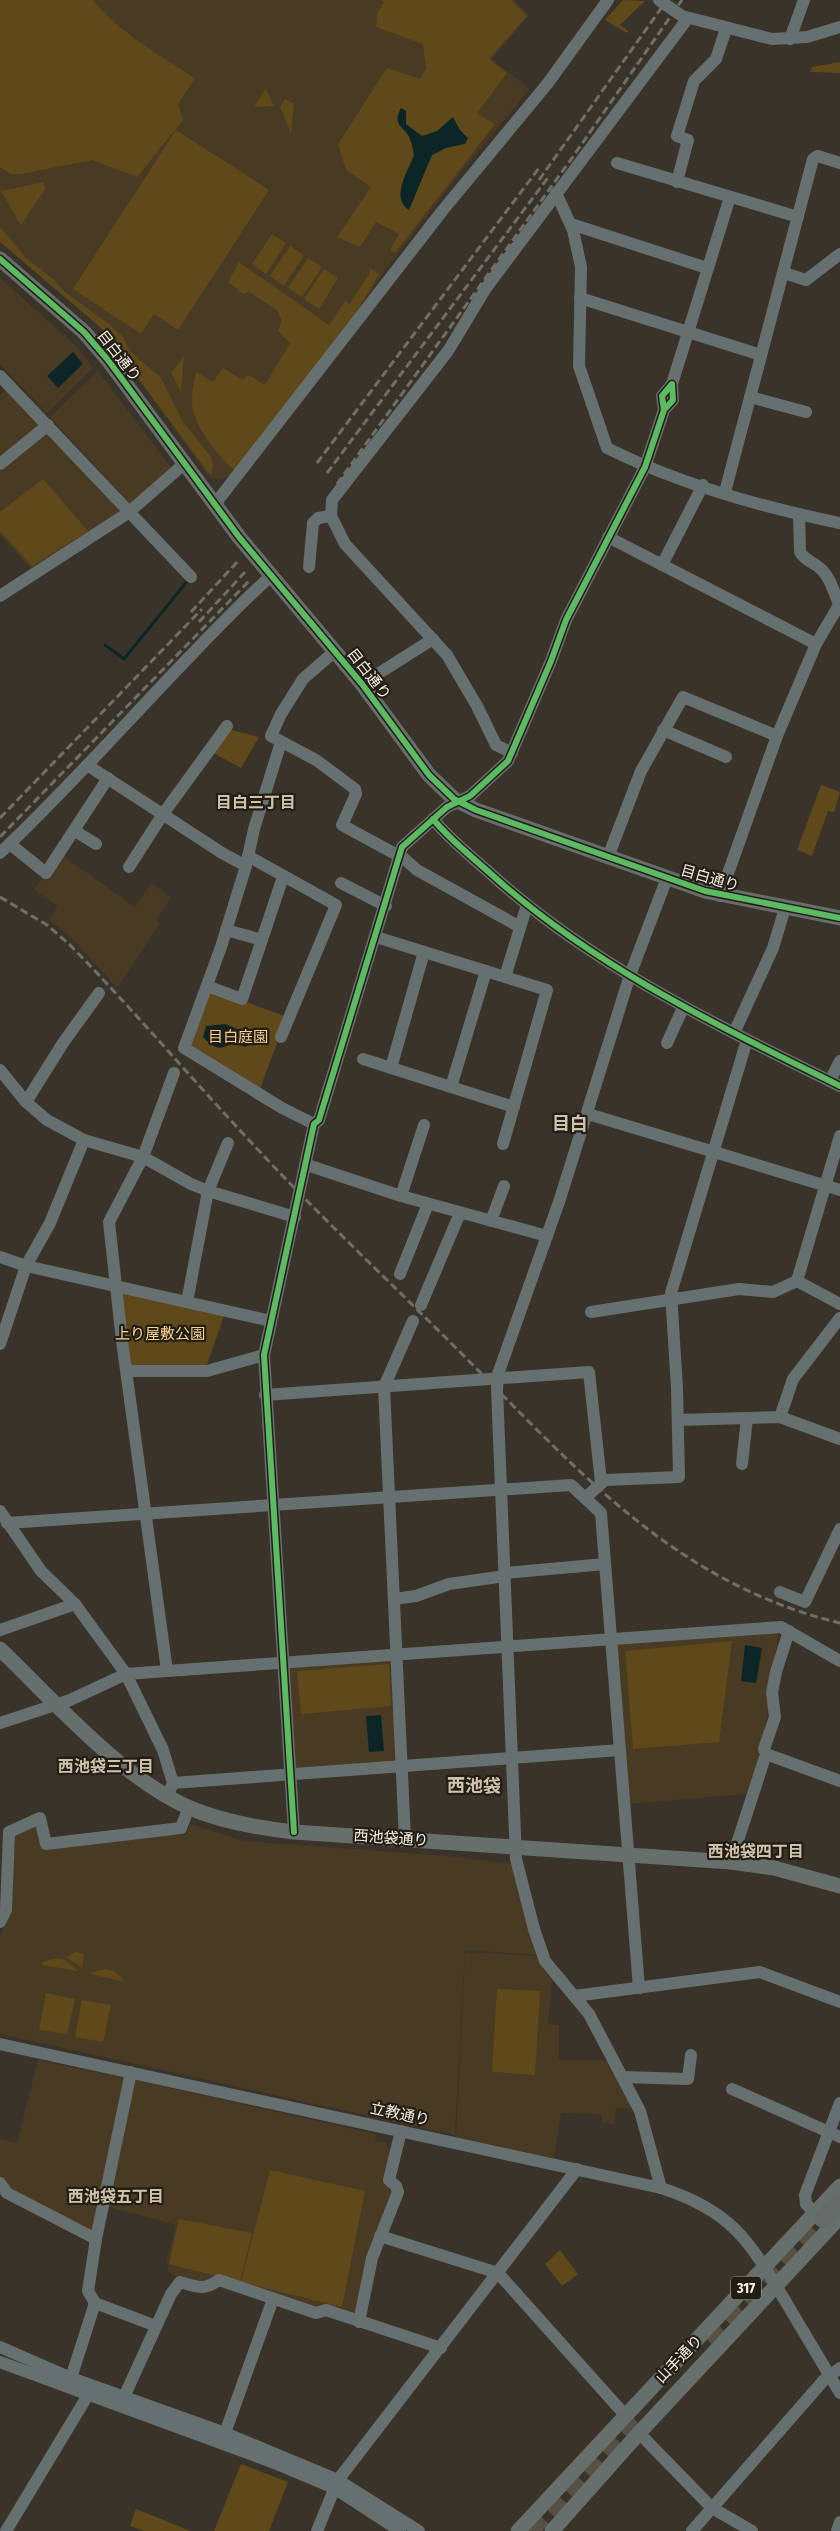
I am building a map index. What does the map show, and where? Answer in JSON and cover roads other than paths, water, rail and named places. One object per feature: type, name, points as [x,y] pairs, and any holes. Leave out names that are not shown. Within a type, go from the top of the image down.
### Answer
[{"type":"highway","points":[[831,2219],[840,2201]]},
{"type":"main road","name":"目白通り","points":[[0,259],[84,332],[108,360],[268,574],[362,684],[428,774],[444,791],[459,802],[476,810],[720,896],[840,918]]},
{"type":"main road","name":"西池袋通り","points":[[0,1649],[133,1774],[170,1789],[189,1807],[241,1824],[294,1832],[731,1862],[774,1868],[840,1886]]},
{"type":"main road","name":"山手通り","points":[[552,2531],[639,2433],[776,2286],[831,2219],[840,2186]]},
{"type":"main road","name":"山手通り","points":[[518,2531],[765,2267],[831,2219]]},
{"type":"main road","points":[[728,2307],[742,2323]]},
{"type":"street","points":[[215,504],[414,247],[548,82],[608,0]]},
{"type":"street","points":[[659,0],[688,18],[772,39],[807,37],[840,28]]},
{"type":"street","points":[[790,39],[804,0]]},
{"type":"street","points":[[512,753],[496,745],[477,706],[447,655],[345,544],[332,516],[332,500],[448,351],[486,288],[688,18]]},
{"type":"street","points":[[677,182],[688,140],[677,136],[694,81],[716,60],[726,28]]},
{"type":"street","points":[[725,492],[813,159],[818,156],[840,163]]},
{"type":"street","points":[[617,164],[798,218]]},
{"type":"street","points":[[556,193],[570,224],[581,267],[579,366],[607,448],[645,467],[799,514],[840,523]]},
{"type":"street","points":[[294,1832],[265,1395],[264,1355],[307,1165],[305,1161],[314,1124],[319,1120],[386,906],[402,847],[447,807],[459,802],[486,784],[504,765],[512,753],[566,620],[645,467],[664,410],[662,396],[672,384],[730,197]]},
{"type":"street","points":[[570,224],[707,268]]},
{"type":"street","points":[[784,273],[806,280],[840,254]]},
{"type":"street","points":[[580,298],[762,354]]},
{"type":"street","points":[[0,376],[48,425],[128,513],[191,577]]},
{"type":"street","points":[[750,397],[806,412]]},
{"type":"street","points":[[0,464],[48,425]]},
{"type":"street","points":[[2,591],[128,513],[184,464]]},
{"type":"street","points":[[662,565],[703,485]]},
{"type":"street","points":[[720,896],[776,736],[816,644],[839,605],[836,594],[821,569],[803,557],[800,552],[799,514]]},
{"type":"street","points":[[309,567],[313,523],[318,518],[332,516]]},
{"type":"street","points":[[608,537],[816,644]]},
{"type":"street","points":[[0,853],[31,826],[168,677],[268,574]]},
{"type":"street","points":[[362,684],[433,639]]},
{"type":"street","points":[[335,651],[303,679],[280,714],[271,736],[316,760],[355,788],[356,794],[342,825],[399,855],[417,870],[520,927]]},
{"type":"street","points":[[608,857],[641,771],[680,699],[686,697],[776,736]]},
{"type":"street","points":[[129,868],[163,814],[227,726]]},
{"type":"street","points":[[663,730],[726,757]]},
{"type":"street","points":[[281,742],[226,930],[184,1048],[282,1108],[314,1124]]},
{"type":"street","points":[[86,765],[163,814],[247,861],[283,877],[336,905],[281,1037]]},
{"type":"street","points":[[10,844],[46,873],[108,778]]},
{"type":"street","points":[[433,819],[445,834],[527,905],[590,950],[683,1008],[835,1084],[840,1061]]},
{"type":"street","points":[[75,831],[96,844]]},
{"type":"street","points":[[207,986],[242,999],[283,877]]},
{"type":"street","points":[[661,2188],[640,2111],[589,2014],[545,1961],[534,1929],[515,1847],[497,1378],[588,1114],[630,975],[667,878]]},
{"type":"street","points":[[341,883],[386,906]]},
{"type":"street","points":[[505,977],[527,905]]},
{"type":"street","points":[[734,1033],[773,948],[784,908]]},
{"type":"street","points":[[226,930],[262,940]]},
{"type":"street","points":[[376,937],[547,990],[504,1144]]},
{"type":"street","points":[[391,1068],[424,952]]},
{"type":"street","points":[[451,1087],[486,971]]},
{"type":"street","points":[[26,1102],[63,1043],[99,993]]},
{"type":"street","points":[[667,1044],[683,1008]]},
{"type":"street","points":[[585,1498],[601,1482],[679,1477],[678,1420],[670,1299],[747,1040]]},
{"type":"street","points":[[363,1059],[514,1106]]},
{"type":"street","points":[[0,1070],[26,1102],[47,1120],[84,1140],[143,1157],[191,1184],[208,1191],[295,1217]]},
{"type":"street","points":[[167,1671],[115,1286],[109,1222],[143,1157],[174,1073]]},
{"type":"street","points":[[588,1114],[840,1190]]},
{"type":"street","points":[[401,1196],[424,1125]]},
{"type":"street","points":[[592,1312],[739,1289],[773,1292],[797,1281],[840,1136]]},
{"type":"street","points":[[0,1344],[26,1266],[50,1223],[84,1140]]},
{"type":"street","points":[[187,1302],[208,1191],[228,1143]]},
{"type":"street","points":[[307,1165],[428,1204],[547,1236]]},
{"type":"street","points":[[491,1221],[504,1186]]},
{"type":"street","points":[[400,1274],[428,1204]]},
{"type":"street","points":[[421,1305],[460,1213]]},
{"type":"street","points":[[0,1257],[26,1266],[271,1321]]},
{"type":"street","points":[[797,1281],[840,1304]]},
{"type":"street","points":[[780,1417],[793,1379],[840,1318]]},
{"type":"street","points":[[405,1839],[398,1656],[384,1387],[413,1320]]},
{"type":"street","points":[[127,1371],[207,1371],[264,1355]]},
{"type":"street","points":[[265,1395],[590,1373],[601,1482]]},
{"type":"street","points":[[678,1420],[780,1417],[840,1439]]},
{"type":"street","points":[[742,1464],[747,1418]]},
{"type":"street","points":[[2,1516],[145,1514],[571,1484],[601,1513],[639,1988]]},
{"type":"street","points":[[2,1516],[41,1571],[75,1604],[126,1674],[162,1750],[170,1789],[290,1774],[620,1750]]},
{"type":"street","points":[[780,1592],[805,1602],[840,1529]]},
{"type":"street","points":[[394,1599],[416,1596],[449,1584],[505,1574],[605,1564]]},
{"type":"street","points":[[0,1630],[75,1604]]},
{"type":"street","points":[[0,1723],[58,1704],[126,1674],[398,1656],[781,1627],[840,1661]]},
{"type":"street","points":[[731,1862],[766,1754],[764,1749],[775,1716],[772,1693],[789,1631]]},
{"type":"street","points":[[766,1754],[840,1781]]},
{"type":"street","points":[[0,1922],[6,1910],[9,1832],[40,1818],[46,1844],[181,1828],[189,1807]]},
{"type":"street","points":[[574,1996],[760,1972],[840,2002]]},
{"type":"street","name":"立教通り","points":[[1,2048],[131,2072],[577,2169],[661,2188],[685,2196],[718,2214],[744,2238],[835,2372],[840,2393]]},
{"type":"street","points":[[622,2077],[688,2079],[691,2056]]},
{"type":"street","points":[[131,2072],[96,2239],[88,2292],[96,2303],[156,2326]]},
{"type":"street","points":[[732,2089],[840,2137]]},
{"type":"street","points":[[831,2219],[806,2204],[805,2195],[840,2103]]},
{"type":"street","points":[[359,2322],[372,2258],[398,2192],[396,2186],[389,2180],[401,2131]]},
{"type":"street","points":[[318,2531],[336,2484],[577,2169]]},
{"type":"street","points":[[0,2183],[7,2193],[96,2239]]},
{"type":"street","points":[[380,2236],[498,2274],[626,2415]]},
{"type":"street","points":[[124,2397],[171,2294],[180,2282],[202,2288],[209,2287],[219,2280],[316,2313],[326,2310],[441,2348]]},
{"type":"street","points":[[224,2433],[273,2299]]},
{"type":"street","points":[[71,2378],[96,2303]]},
{"type":"street","points":[[0,2347],[71,2378],[224,2433],[336,2484],[419,2531]]},
{"type":"street","points":[[0,2362],[336,2484],[400,2531]]},
{"type":"street","points":[[692,2531],[835,2372]]},
{"type":"street","points":[[6,2531],[88,2395]]},
{"type":"street","points":[[639,2433],[712,2508],[752,2531]]},
{"type":"street","points":[[837,2531],[840,2522]]},
{"type":"water","points":[[401,108],[406,111],[406,124],[422,136],[437,131],[453,117],[460,130],[468,138],[465,144],[446,148],[432,155],[409,210],[401,199],[401,192],[402,184],[414,155],[410,139],[397,119]]},
{"type":"water","points":[[73,352],[83,364],[58,388],[47,376]]},
{"type":"water","points":[[225,1024],[249,1034],[252,1040],[251,1044],[245,1047],[232,1044],[218,1048],[203,1037],[206,1026]]},
{"type":"water","points":[[745,1645],[762,1648],[756,1683],[741,1681]]},
{"type":"water","points":[[381,1715],[384,1751],[369,1752],[366,1716]]},
{"type":"waterway","points":[[105,645],[124,659],[189,579]]},
{"type":"tunnel","points":[[706,2338],[747,2300],[823,2219]]},
{"type":"tunnel","points":[[530,2531],[634,2417]]},
{"type":"railway","points":[[539,180],[667,0]]},
{"type":"railway","points":[[337,484],[572,158],[682,0]]},
{"type":"railway","points":[[317,463],[539,168]]},
{"type":"railway","points":[[327,473],[550,175]]},
{"type":"railway","points":[[191,612],[239,560]]},
{"type":"railway","points":[[199,622],[245,572]]},
{"type":"railway","points":[[0,837],[251,579]]},
{"type":"railway","points":[[0,818],[202,609]]},
{"type":"railway","points":[[0,897],[47,925],[69,944],[115,992],[226,1116],[349,1243],[538,1431],[626,1512],[673,1548],[724,1579],[779,1604],[840,1623]]},
{"type":"district","name":"目白三丁目","points":[[256,802]]},
{"type":"district","name":"目白","points":[[570,1124]]},
{"type":"district","name":"西池袋三丁目","points":[[106,1766]]},
{"type":"district","name":"西池袋","points":[[474,1786]]},
{"type":"district","name":"西池袋四丁目","points":[[756,1851]]},
{"type":"district","name":"西池袋五丁目","points":[[116,2196]]},
{"type":"park label","name":"目白庭園","points":[[238,1037]]},
{"type":"park label","name":"上り屋敷公園","points":[[160,1334]]}]
